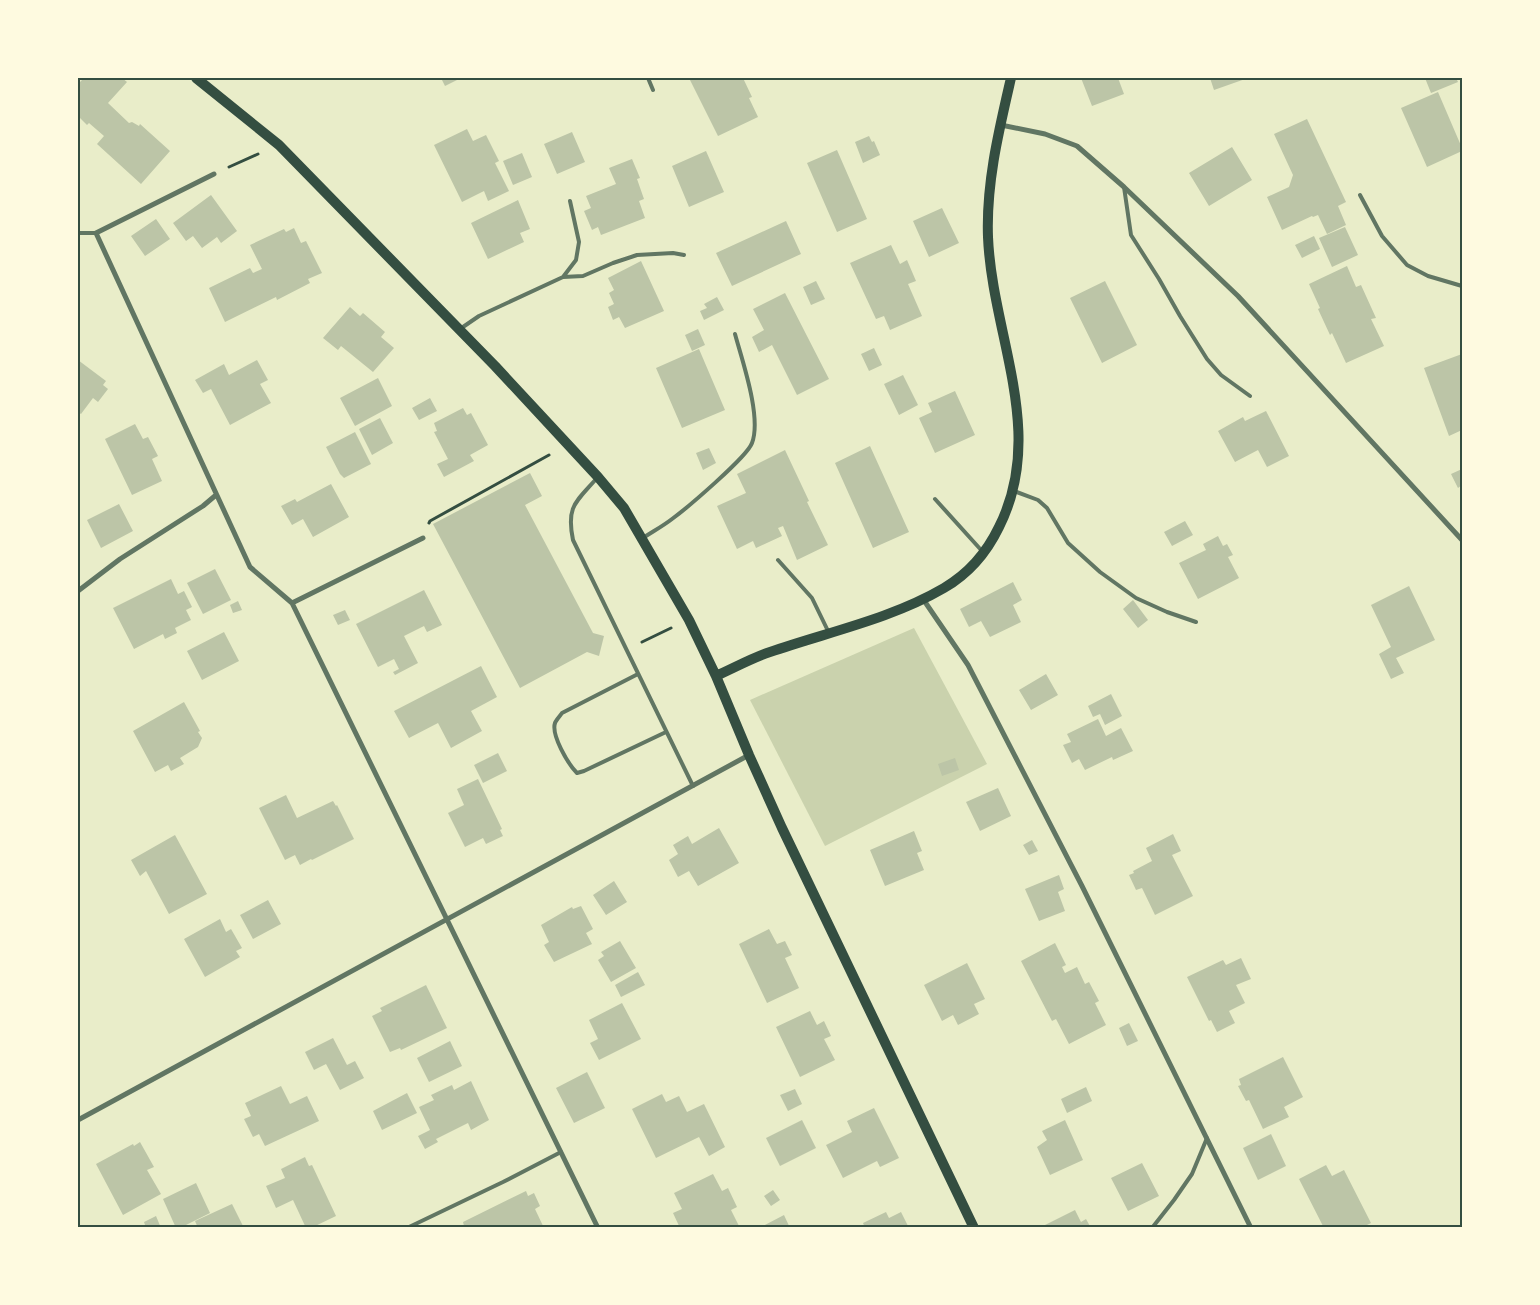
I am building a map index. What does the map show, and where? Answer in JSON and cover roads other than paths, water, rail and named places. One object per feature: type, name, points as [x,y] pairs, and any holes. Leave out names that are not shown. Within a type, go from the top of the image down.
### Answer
[{"type":"main road","points":[[196,78],[279,145],[460,329],[568,444],[624,508],[689,620],[716,676],[749,756],[974,1228]]},
{"type":"main road","points":[[716,676],[768,653],[889,613],[923,599],[946,587],[966,572],[984,553],[994,538],[1014,491],[1020,441],[1013,379],[995,299],[988,238],[988,202],[992,169],[1011,78]]},
{"type":"street","points":[[1002,125],[1045,134],[1077,146],[1124,187],[1238,296],[1462,540]]},
{"type":"street","points":[[214,174],[96,233],[250,567],[292,603],[598,1228]]},
{"type":"street","points":[[78,591],[120,559],[203,506],[216,495]]},
{"type":"street","points":[[292,603],[424,538]]},
{"type":"street","points":[[923,599],[968,665],[1082,886],[1252,1228]]},
{"type":"street","points":[[78,1120],[749,756]]},
{"type":"lane","points":[[648,78],[654,90]]},
{"type":"lane","points":[[1124,187],[1131,235],[1207,359],[1221,376],[1250,396]]},
{"type":"lane","points":[[1360,195],[1382,236],[1407,264],[1428,276],[1462,286]]},
{"type":"lane","points":[[563,277],[576,260],[579,242],[570,201]]},
{"type":"lane","points":[[78,233],[96,233]]},
{"type":"lane","points":[[460,329],[479,316],[563,277],[583,276],[636,255],[673,253],[684,255]]},
{"type":"lane","points":[[643,538],[678,514],[742,458],[752,443],[754,427],[751,394],[735,334]]},
{"type":"lane","points":[[598,477],[574,505],[570,524],[573,540],[693,786]]},
{"type":"lane","points":[[1014,491],[1038,500],[1047,508],[1068,543],[1100,572],[1136,598],[1196,622]]},
{"type":"lane","points":[[934,499],[984,553]]},
{"type":"lane","points":[[778,560],[812,598],[829,633]]},
{"type":"lane","points":[[638,674],[562,713],[555,723],[554,734],[570,767],[576,772],[584,771],[666,732]]},
{"type":"lane","points":[[1152,1228],[1192,1174],[1207,1138]]},
{"type":"lane","points":[[407,1228],[561,1152]]}]
